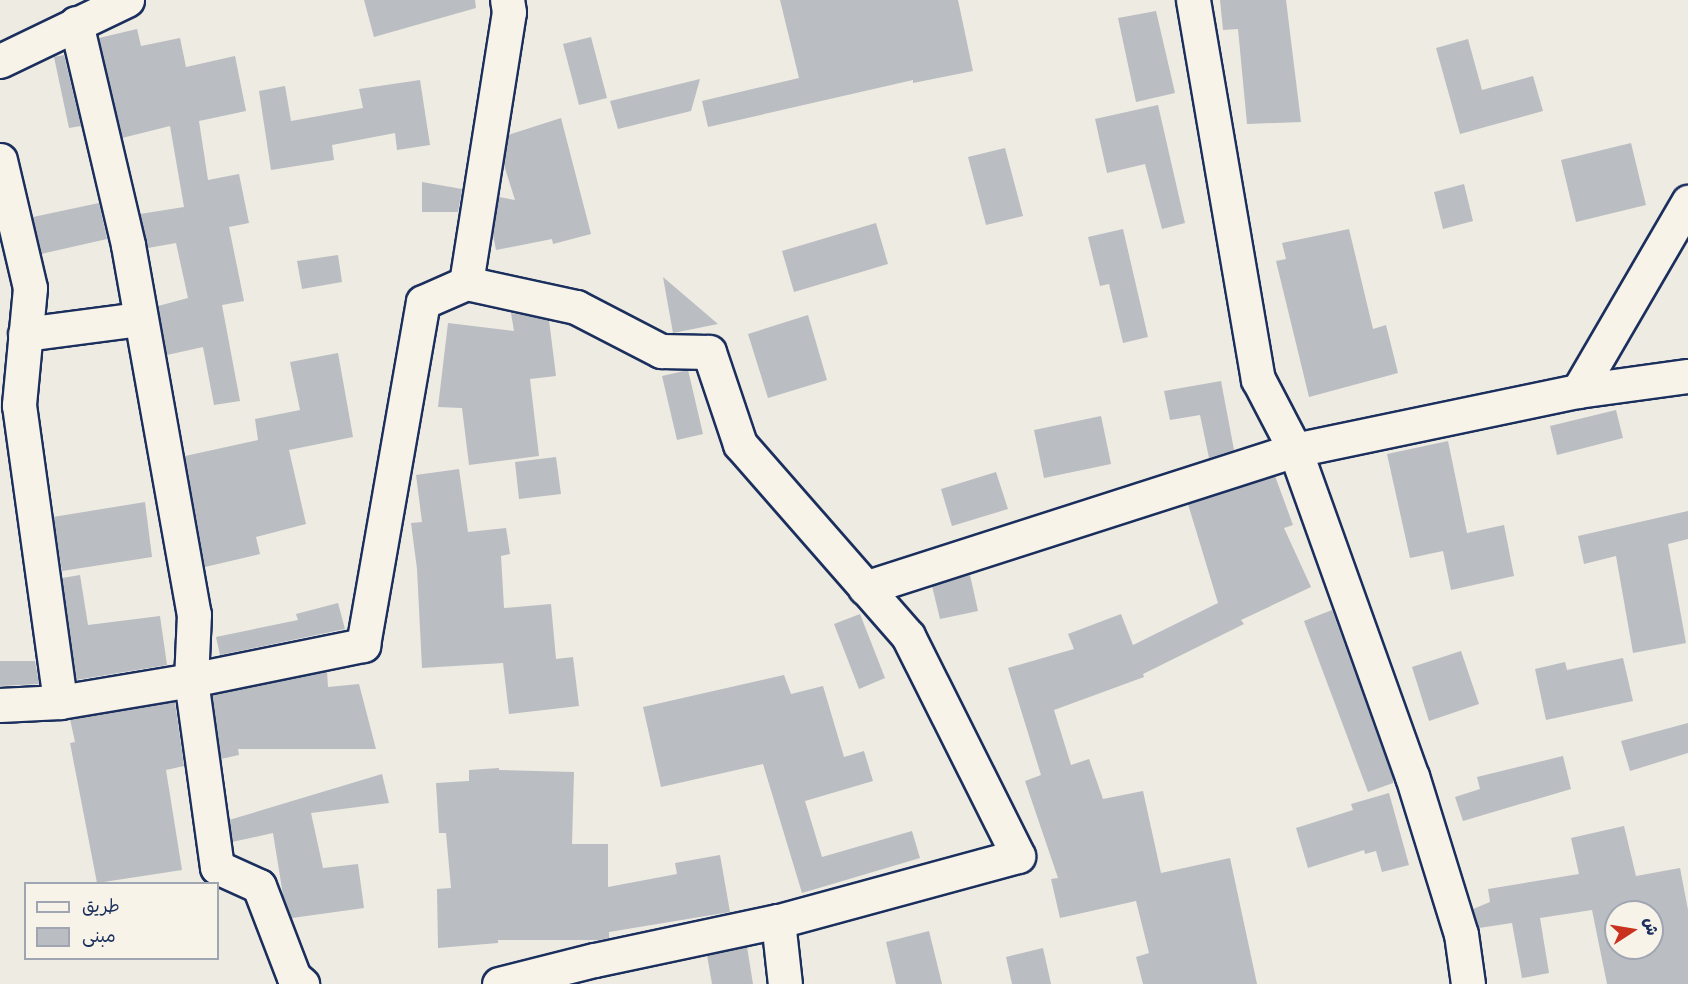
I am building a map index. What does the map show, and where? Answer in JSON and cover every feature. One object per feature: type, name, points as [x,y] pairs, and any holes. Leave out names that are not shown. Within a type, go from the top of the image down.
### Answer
[{"type":"street","points":[[0,61],[127,0]]},
{"type":"street","points":[[466,283],[509,12],[507,0]]},
{"type":"street","points":[[1193,0],[1258,379],[1295,450],[1412,776],[1461,934],[1468,984]]},
{"type":"street","points":[[76,23],[128,245],[139,319],[194,615],[191,680],[217,867],[259,886],[294,977],[302,984]]},
{"type":"street","points":[[0,159],[30,288],[19,405],[60,702]]},
{"type":"street","points":[[1578,391],[1688,202]]},
{"type":"street","points":[[0,705],[60,702],[191,680],[363,645],[423,302],[466,283],[576,307],[661,351],[710,352],[740,444],[908,636],[1018,856],[778,921],[594,960],[499,984]]},
{"type":"street","points":[[25,334],[139,319]]},
{"type":"street","points":[[865,588],[1295,450],[1578,391],[1688,376]]},
{"type":"street","points":[[778,921],[785,984]]},
{"type":"building","points":[[364,0],[475,0],[476,8],[374,37]]},
{"type":"building","points":[[780,0],[958,0],[973,71],[913,83],[913,80],[708,127],[702,101],[799,78]]},
{"type":"building","points":[[1220,0],[1286,0],[1301,122],[1247,124],[1238,29],[1223,30]]},
{"type":"building","points":[[1156,11],[1175,93],[1136,102],[1118,18]]},
{"type":"building","points":[[137,29],[141,46],[180,38],[186,67],[235,56],[246,111],[199,121],[208,180],[239,174],[249,223],[229,227],[244,301],[222,305],[240,401],[214,405],[203,347],[167,355],[158,306],[188,298],[176,243],[148,248],[140,214],[184,207],[170,126],[122,138],[99,38]]},
{"type":"building","points":[[591,37],[607,98],[579,105],[563,44]]},
{"type":"building","points":[[1468,39],[1482,90],[1533,76],[1543,111],[1460,134],[1436,48]]},
{"type":"building","points":[[64,55],[81,126],[69,128],[54,57]]},
{"type":"building","points":[[700,79],[691,111],[618,129],[610,101]]},
{"type":"building","points":[[420,80],[430,145],[397,150],[395,133],[332,145],[334,160],[271,170],[259,91],[285,86],[291,121],[363,108],[359,89]]},
{"type":"building","points":[[1158,105],[1185,223],[1162,229],[1145,164],[1107,173],[1095,119]]},
{"type":"building","points":[[561,118],[591,234],[553,244],[552,239],[496,250],[493,235],[499,197],[515,200],[504,165],[508,135]]},
{"type":"building","points":[[1631,143],[1646,205],[1576,222],[1561,160]]},
{"type":"building","points":[[1005,148],[1023,216],[986,225],[968,157]]},
{"type":"building","points":[[422,182],[462,189],[458,212],[422,212]]},
{"type":"building","points":[[1464,184],[1473,221],[1443,229],[1434,192]]},
{"type":"building","points":[[99,203],[107,239],[41,254],[33,217]]},
{"type":"building","points":[[876,223],[888,264],[794,292],[782,251]]},
{"type":"building","points":[[1123,229],[1148,337],[1123,343],[1109,284],[1100,286],[1088,237]]},
{"type":"building","points":[[1349,229],[1373,329],[1386,325],[1398,373],[1309,397],[1276,261],[1286,259],[1282,243]]},
{"type":"building","points":[[338,255],[342,282],[302,289],[297,261]]},
{"type":"building","points":[[663,277],[718,324],[673,333]]},
{"type":"building","points":[[511,313],[549,320],[556,376],[530,379],[539,456],[469,465],[462,408],[438,407],[448,323],[514,331]]},
{"type":"building","points":[[808,315],[827,380],[768,398],[748,334]]},
{"type":"building","points":[[338,353],[353,437],[289,450],[306,524],[256,537],[260,554],[205,567],[185,456],[258,440],[255,419],[300,410],[290,362]]},
{"type":"building","points":[[688,370],[703,434],[677,440],[662,376]]},
{"type":"building","points":[[1221,381],[1234,450],[1209,458],[1200,415],[1170,420],[1164,391]]},
{"type":"building","points":[[1616,410],[1623,438],[1557,455],[1550,426]]},
{"type":"building","points":[[1101,416],[1111,464],[1044,478],[1034,430]]},
{"type":"building","points":[[1448,441],[1467,533],[1504,525],[1514,576],[1451,590],[1443,551],[1410,558],[1387,454]]},
{"type":"building","points":[[556,457],[561,494],[519,499],[515,462]]},
{"type":"building","points":[[459,469],[468,532],[506,528],[510,554],[501,556],[504,608],[551,604],[556,659],[573,657],[579,706],[509,714],[503,663],[422,668],[417,569],[411,523],[422,522],[416,475]]},
{"type":"building","points":[[996,472],[1008,509],[952,526],[941,489]]},
{"type":"building","points":[[1275,476],[1293,525],[1284,528],[1311,587],[1241,620],[1244,624],[1143,674],[1144,677],[1054,710],[1071,765],[1089,759],[1103,799],[1143,791],[1161,873],[1230,858],[1257,984],[1143,984],[1136,957],[1149,953],[1136,901],[1060,918],[1051,879],[1058,878],[1025,781],[1041,775],[1008,668],[1074,649],[1068,634],[1121,614],[1133,645],[1218,603],[1188,504]]},
{"type":"building","points":[[145,502],[152,557],[62,571],[53,517]]},
{"type":"building","points":[[1688,511],[1688,539],[1668,544],[1686,643],[1633,653],[1616,556],[1584,564],[1578,536]]},
{"type":"building","points":[[80,575],[88,625],[160,616],[167,665],[76,680],[62,578]]},
{"type":"building","points":[[970,575],[978,611],[940,619],[932,586]]},
{"type":"building","points":[[338,603],[345,629],[220,655],[216,637],[298,620],[296,614]]},
{"type":"building","points":[[1332,610],[1393,778],[1393,783],[1368,792],[1304,621]]},
{"type":"building","points":[[860,614],[885,678],[859,689],[834,624]]},
{"type":"building","points":[[1461,651],[1479,704],[1429,721],[1412,667]]},
{"type":"building","points":[[1623,658],[1633,701],[1546,720],[1535,669],[1565,662],[1567,670]]},
{"type":"building","points":[[0,661],[35,661],[39,684],[0,686]]},
{"type":"building","points":[[327,671],[328,687],[359,684],[376,749],[238,749],[239,755],[221,759],[212,695]]},
{"type":"building","points":[[784,675],[791,694],[823,686],[844,757],[864,751],[873,781],[805,801],[822,857],[912,831],[920,858],[802,893],[763,764],[661,787],[643,707]]},
{"type":"building","points":[[175,702],[184,766],[166,770],[182,870],[97,882],[70,743],[75,742],[70,719]]},
{"type":"building","points":[[1688,723],[1688,753],[1630,771],[1621,741]]},
{"type":"building","points":[[1563,756],[1571,789],[1463,821],[1455,797],[1480,789],[1477,777]]},
{"type":"building","points":[[499,768],[499,770],[574,772],[572,844],[608,844],[608,887],[677,874],[675,863],[720,855],[730,912],[609,932],[609,938],[599,940],[498,940],[498,943],[438,948],[437,889],[451,888],[446,833],[439,833],[436,783],[469,781],[469,770]]},
{"type":"building","points":[[382,774],[389,803],[311,813],[323,868],[358,864],[364,908],[292,918],[283,895],[273,833],[232,842],[229,820]]},
{"type":"building","points":[[1389,793],[1409,865],[1382,872],[1376,851],[1365,854],[1364,850],[1308,868],[1296,828],[1353,810],[1351,804]]},
{"type":"building","points":[[1624,826],[1636,876],[1680,868],[1688,910],[1688,984],[1607,984],[1592,910],[1540,918],[1549,973],[1522,978],[1512,923],[1479,928],[1473,909],[1490,902],[1488,889],[1579,874],[1571,838]]},
{"type":"building","points":[[929,931],[942,984],[896,984],[886,942]]},
{"type":"building","points":[[747,947],[753,984],[712,984],[707,955]]},
{"type":"building","points":[[1043,948],[1051,984],[1012,984],[1006,957]]}]
